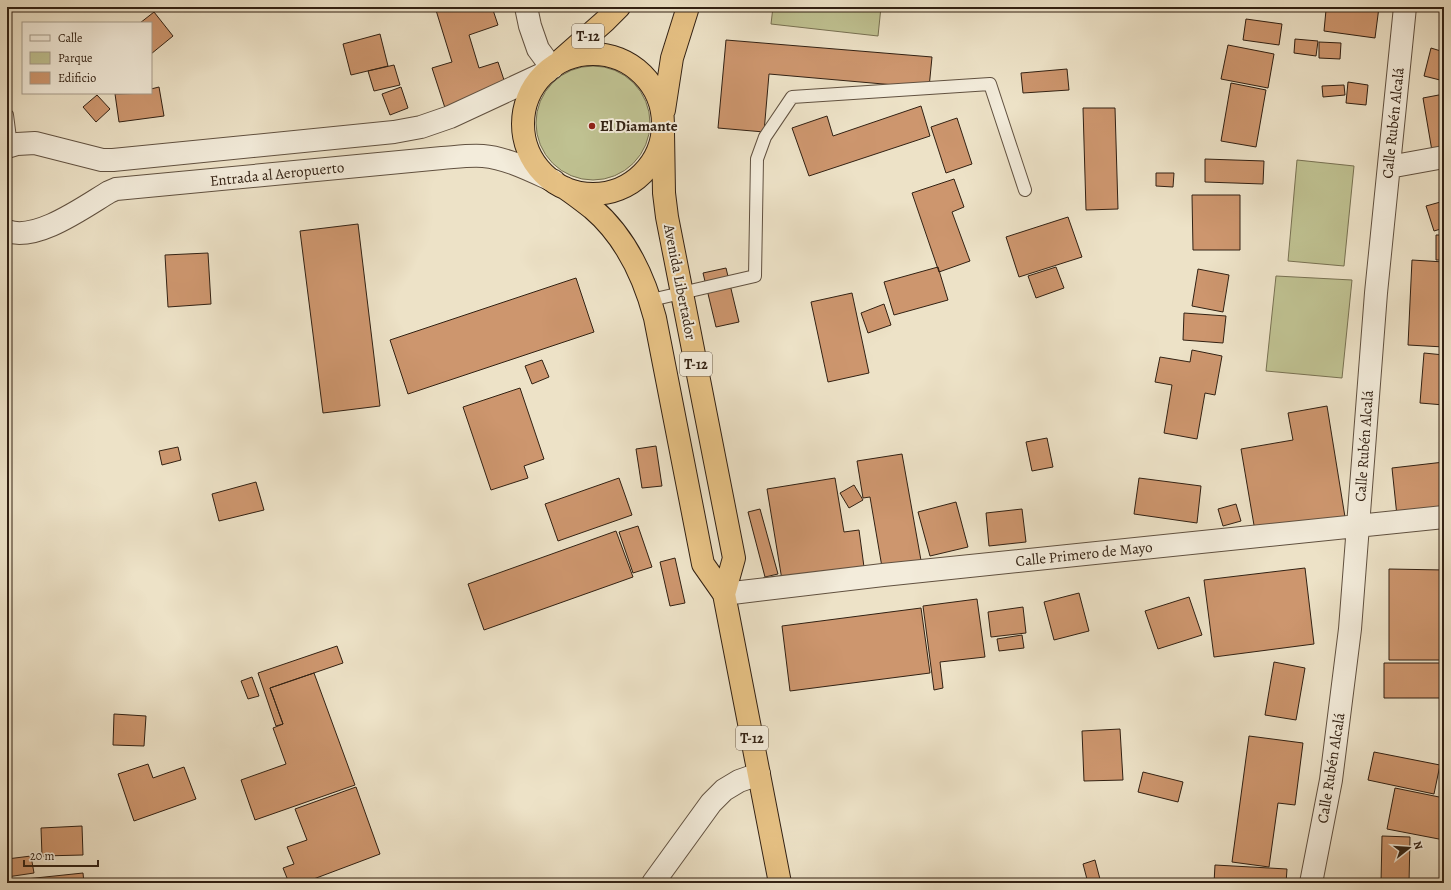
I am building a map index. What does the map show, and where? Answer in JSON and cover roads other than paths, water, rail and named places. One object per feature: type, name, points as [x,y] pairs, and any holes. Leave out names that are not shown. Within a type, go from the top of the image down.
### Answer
[{"type":"highway","name":"T-12","points":[[552,68],[568,58],[586,54],[599,54],[623,60],[634,66],[647,79],[654,90],[661,107],[663,126],[658,150],[652,162],[645,172],[636,180],[607,193],[595,194],[582,193],[559,184],[544,173],[530,152],[524,128],[526,109],[531,91],[538,81],[552,68],[605,21],[619,7]]},
{"type":"highway","name":"Avenida Libertador","points":[[688,7],[672,58],[667,84],[663,126],[664,193],[667,217],[734,558],[724,594]]},
{"type":"highway","name":"Avenida Libertador","points":[[559,184],[592,209],[622,240],[636,263],[651,300],[703,564],[724,594],[780,883]]},
{"type":"street","points":[[526,7],[530,26],[538,49],[552,68]]},
{"type":"street","name":"Calle Rubén Alcalá","points":[[1311,883],[1332,780],[1350,629],[1376,293],[1405,7]]},
{"type":"street","name":"Entrada al Aeropuerto","points":[[9,147],[27,143],[35,143],[102,160],[113,160],[394,132],[421,127],[450,117],[552,68]]},
{"type":"street","name":"Entrada al Aeropuerto","points":[[8,235],[36,231],[59,221],[116,189],[470,155],[485,156],[505,161],[559,184]]},
{"type":"street","points":[[1389,167],[1444,157]]},
{"type":"street","name":"Calle Primero de Mayo","points":[[724,594],[883,575],[1444,517]]},
{"type":"street","points":[[653,883],[711,803],[724,790],[739,780],[759,774]]},
{"type":"lane","points":[[651,300],[755,276],[757,159],[765,137],[792,97],[990,84],[1025,190]]},
{"type":"lane","points":[[7,115],[9,147]]},
{"type":"place","name":"El Diamante","points":[[592,126]]}]
